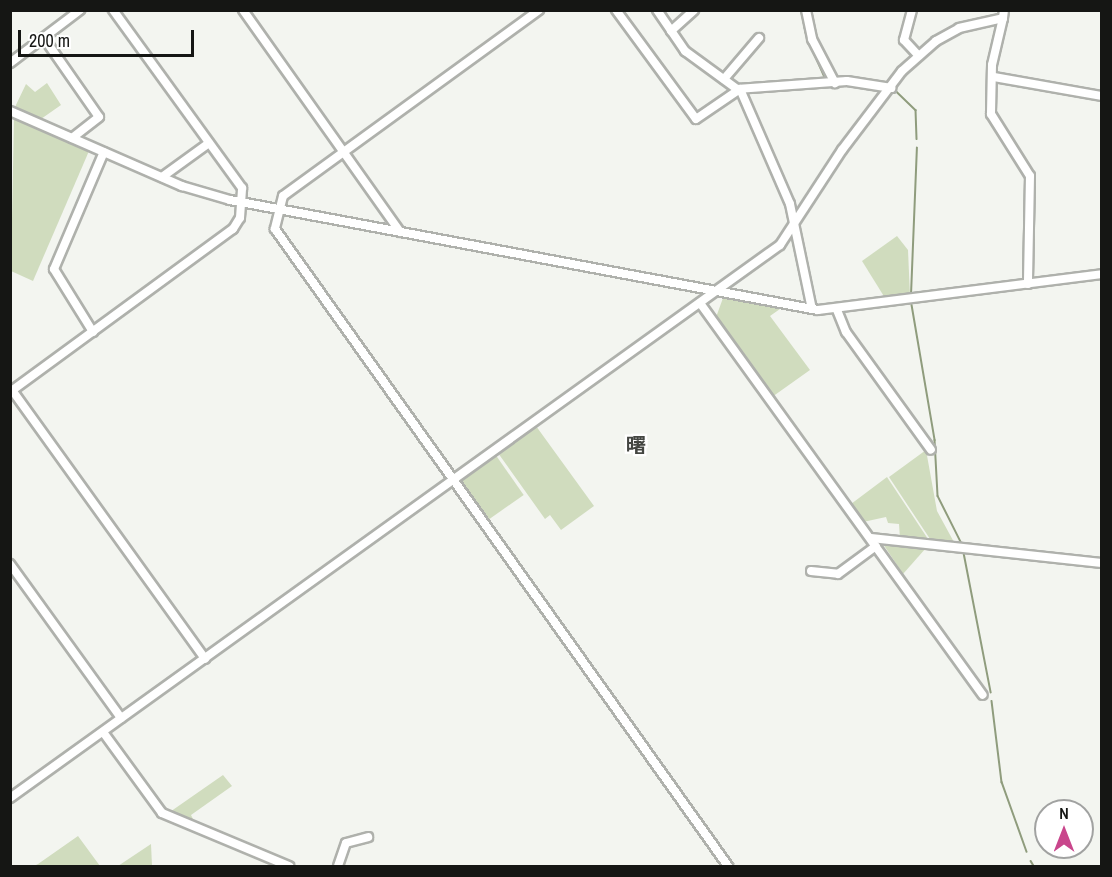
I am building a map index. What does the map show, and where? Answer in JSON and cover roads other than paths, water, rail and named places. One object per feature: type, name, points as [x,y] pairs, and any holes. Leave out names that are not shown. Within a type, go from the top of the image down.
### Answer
[{"type":"street","points":[[10,63],[80,10]]},
{"type":"street","points":[[113,10],[242,188],[244,203],[234,229],[11,391],[205,659]]},
{"type":"street","points":[[243,10],[400,232]]},
{"type":"street","points":[[539,10],[283,196],[276,210],[278,239],[728,867]]},
{"type":"street","points":[[616,10],[696,119],[740,89],[834,82],[891,88]]},
{"type":"street","points":[[657,10],[685,51],[740,89],[795,221],[812,309]]},
{"type":"street","points":[[671,31],[694,10]]},
{"type":"street","points":[[806,10],[812,39],[834,82]]},
{"type":"street","points":[[912,10],[904,40],[918,55]]},
{"type":"street","points":[[10,798],[780,245],[891,88],[918,55],[959,28],[1004,14],[994,76],[994,125],[1030,176],[1028,284]]},
{"type":"street","points":[[44,38],[99,117],[72,138]]},
{"type":"street","points":[[724,80],[759,38]]},
{"type":"street","points":[[994,76],[1101,96]]},
{"type":"street","points":[[10,111],[162,177],[244,203],[812,309],[837,310],[1101,274]]},
{"type":"street","points":[[162,177],[209,143]]},
{"type":"street","points":[[93,332],[54,269],[104,152]]},
{"type":"street","points":[[700,303],[983,695]]},
{"type":"street","points":[[837,310],[846,332],[931,450]]},
{"type":"street","points":[[811,571],[838,574],[873,542],[1101,563]]},
{"type":"street","points":[[10,564],[121,718]]},
{"type":"street","points":[[103,732],[162,813],[289,867]]},
{"type":"street","points":[[338,867],[346,843],[368,837]]},
{"type":"waterway","points":[[802,10],[806,33]]},
{"type":"waterway","points":[[811,46],[826,80]]},
{"type":"waterway","points":[[895,90],[916,110],[917,139]]},
{"type":"waterway","points":[[911,295],[917,148]]},
{"type":"waterway","points":[[912,305],[935,440],[938,496],[961,542]]},
{"type":"waterway","points":[[964,553],[991,692]]},
{"type":"waterway","points":[[992,701],[1002,782],[1027,852]]},
{"type":"waterway","points":[[1031,861],[1034,866]]},
{"type":"district","name":"曙","points":[[636,444]]}]
